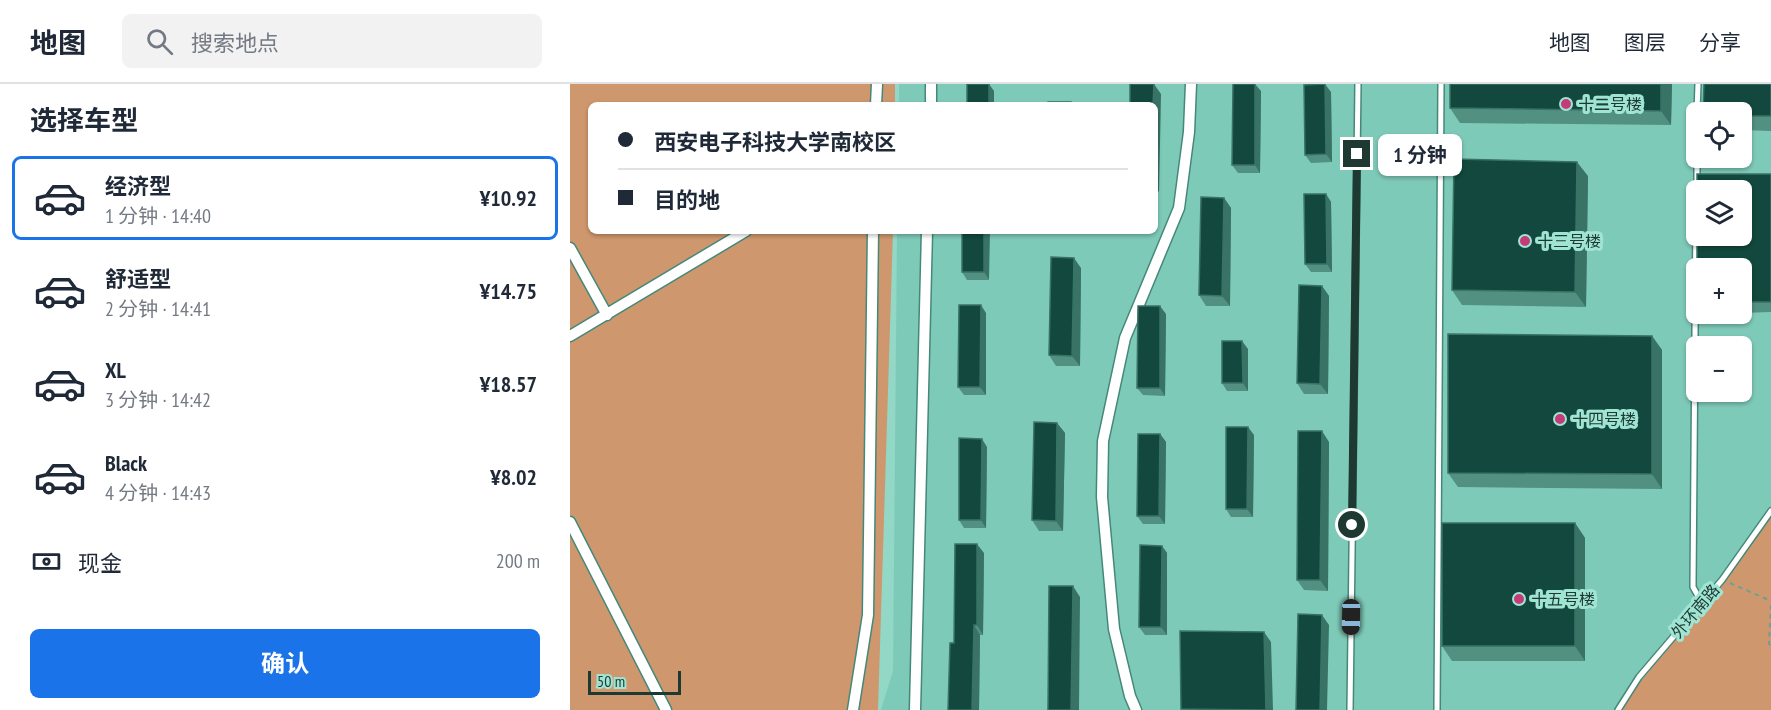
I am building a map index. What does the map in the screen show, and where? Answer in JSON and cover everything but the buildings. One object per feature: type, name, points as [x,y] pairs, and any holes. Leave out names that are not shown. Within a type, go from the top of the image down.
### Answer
[{"type":"street","points":[[876,102],[878,84]]},
{"type":"street","points":[[930,102],[931,84]]},
{"type":"street","points":[[1136,710],[1130,696],[1113,629],[1102,497],[1103,441],[1125,338],[1179,208],[1189,132],[1191,84]]},
{"type":"street","points":[[570,336],[741,234]]},
{"type":"street","points":[[853,710],[868,615],[873,234]]},
{"type":"street","points":[[915,710],[927,234]]},
{"type":"street","points":[[570,248],[607,315]]},
{"type":"street","points":[[570,522],[666,710]]},
{"type":"lane","points":[[1350,710],[1358,84]]},
{"type":"lane","points":[[1437,710],[1441,84]]},
{"type":"lane","points":[[1697,102],[1698,84]]},
{"type":"lane","points":[[1696,246],[1693,587],[1702,603]]},
{"type":"lane","name":"外环南路","points":[[1618,710],[1639,677],[1722,580],[1771,511]]},
{"type":"path","points":[[1722,580],[1771,603],[1769,643],[1771,649]]},
{"type":"shaded area","points":[[570,84],[895,84],[895,102],[588,102],[588,234],[893,234],[878,710],[570,710]]},
{"type":"shaded area","points":[[899,84],[1771,84],[1771,710],[881,710],[893,671],[897,234],[1158,234],[1158,102],[899,102]]},
{"type":"shaded area","points":[[1771,511],[1771,710],[1619,710]]},
{"type":"place","name":"十二号楼","points":[[1566,104]]},
{"type":"place","name":"十三号楼","points":[[1525,241]]},
{"type":"place","name":"十四号楼","points":[[1560,419]]},
{"type":"place","name":"十五号楼","points":[[1519,599]]},
{"type":"route","points":[[1352,525],[1357,154]]}]
